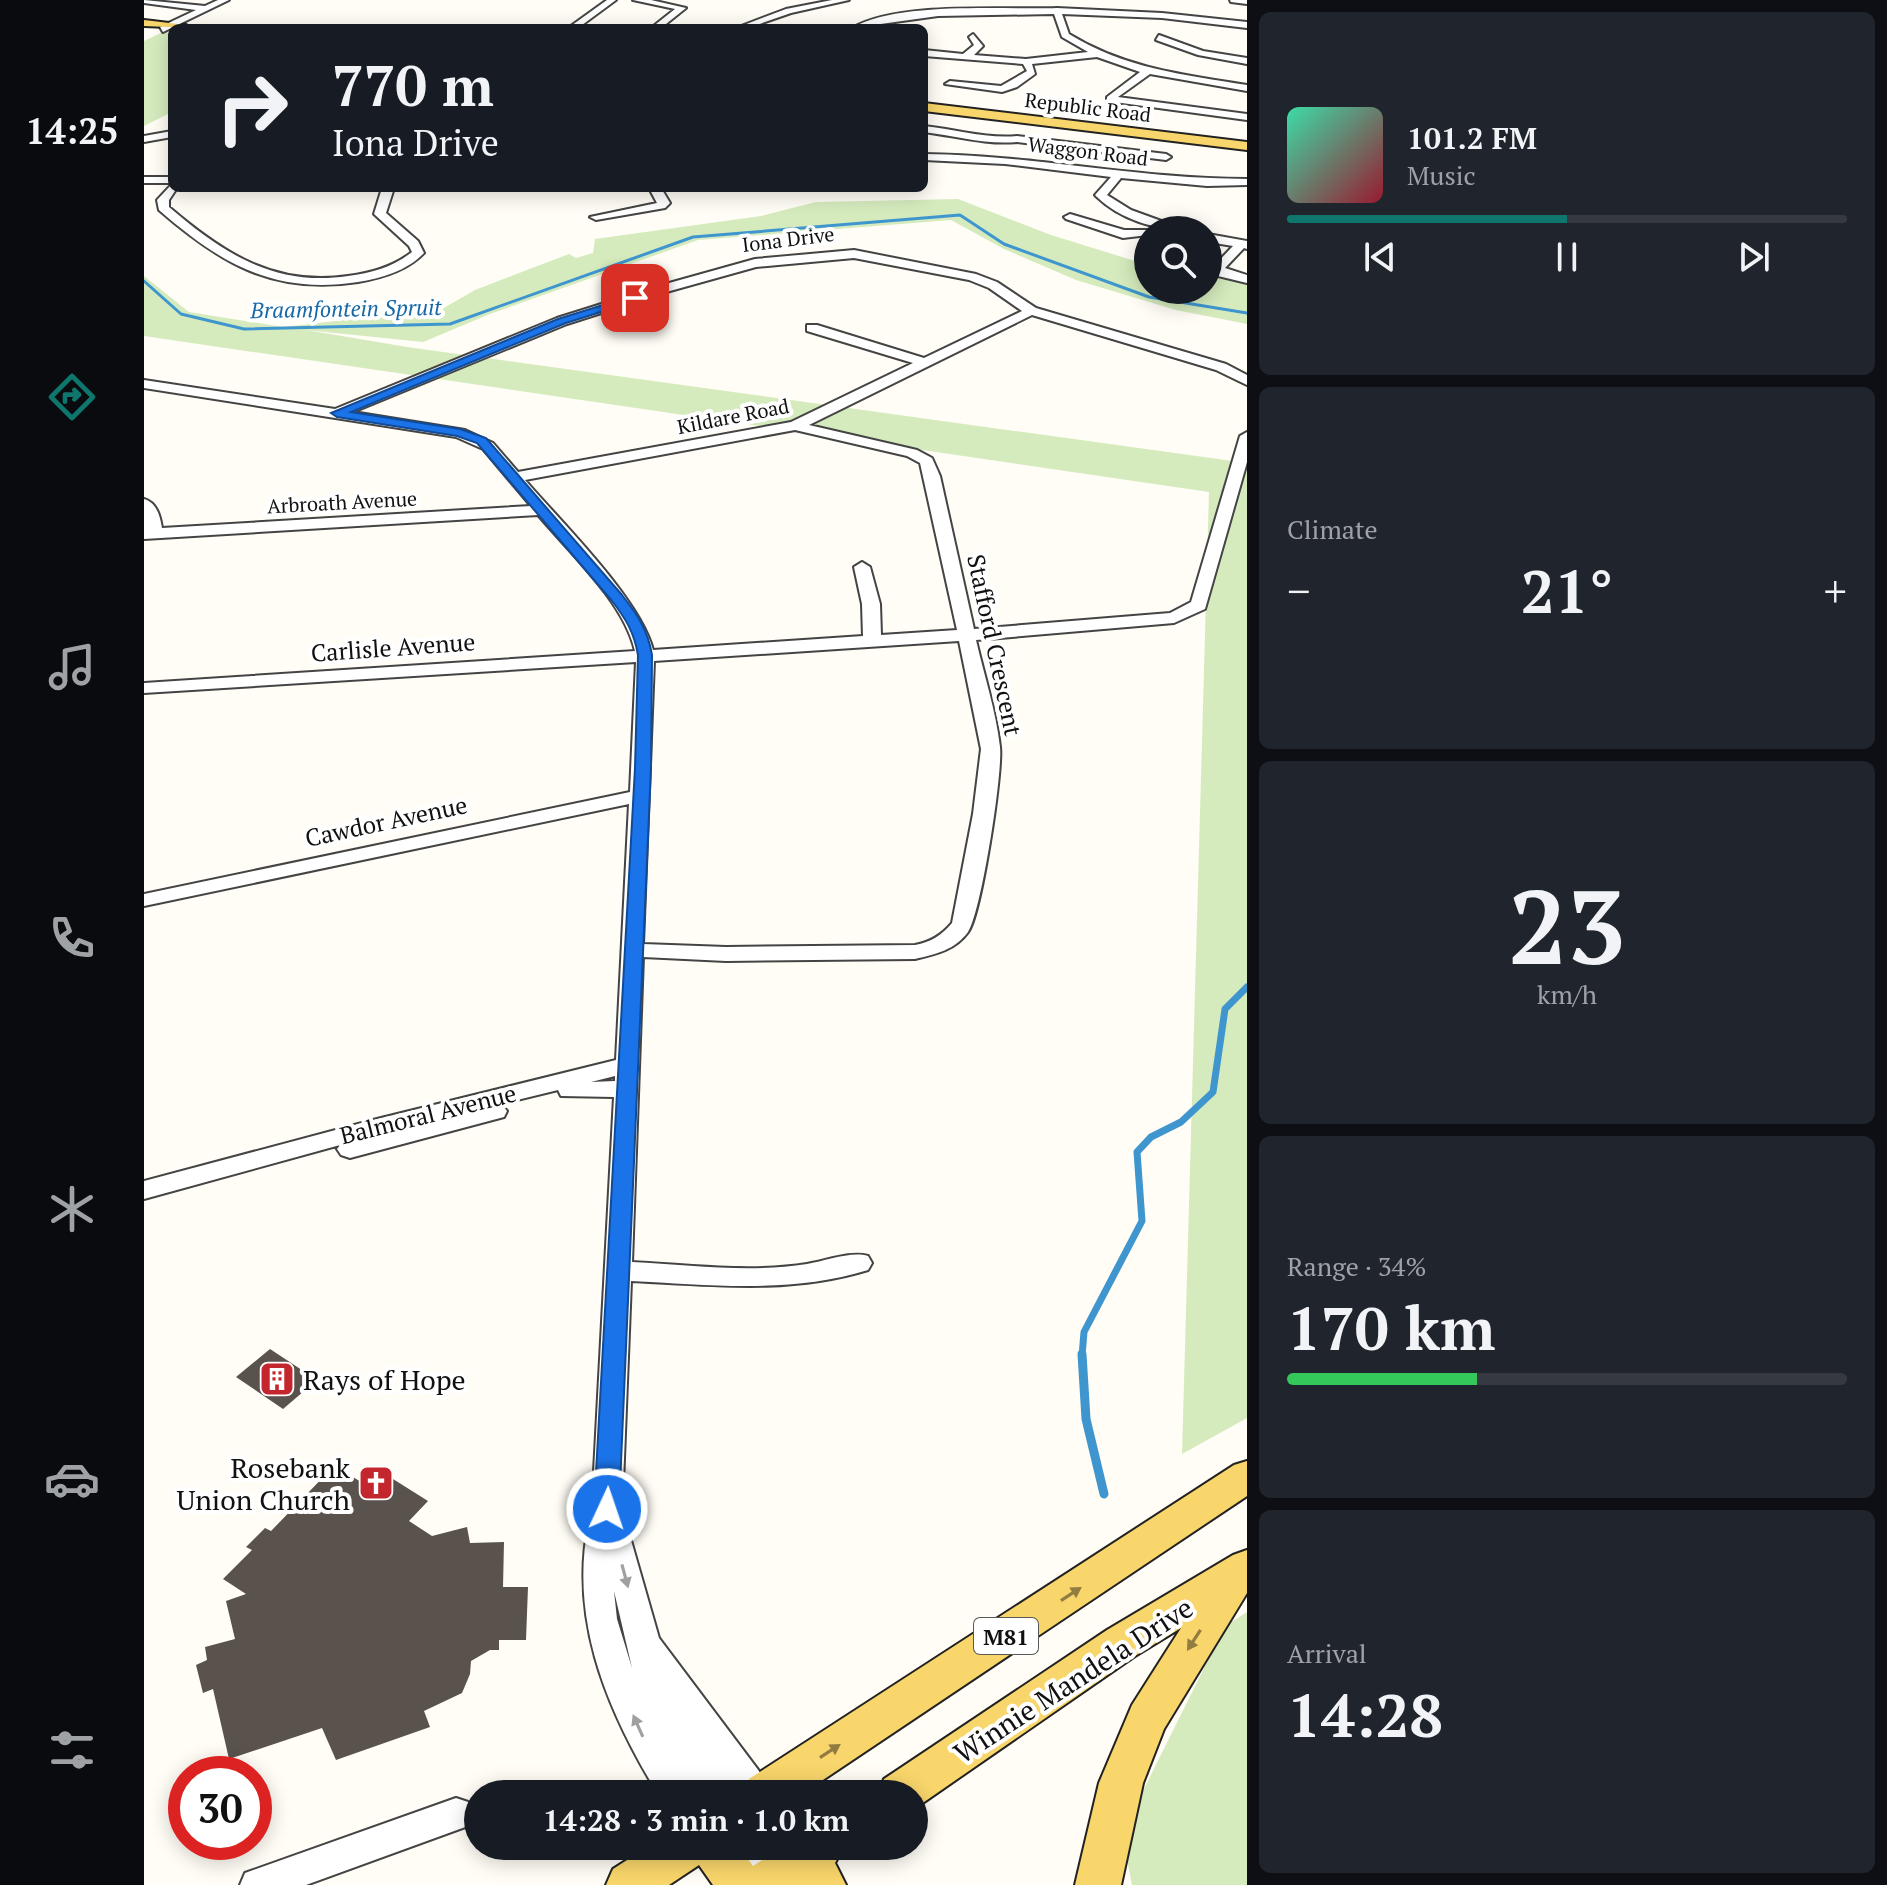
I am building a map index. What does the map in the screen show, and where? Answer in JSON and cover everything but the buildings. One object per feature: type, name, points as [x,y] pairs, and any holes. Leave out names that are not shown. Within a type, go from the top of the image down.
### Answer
[{"type":"main road","points":[[144,25],[168,28]]},
{"type":"main road","name":"Republic Road","points":[[928,101],[1245,140]]},
{"type":"main road","name":"Republic Road","points":[[928,107],[1245,140]]},
{"type":"main road","name":"M81","points":[[786,1780],[1247,1476]]},
{"type":"main road","points":[[1098,1885],[1121,1783],[1147,1719],[1242,1571]]},
{"type":"main road","name":"Winnie Mandela Drive","points":[[920,1780],[1121,1643],[1242,1571]]},
{"type":"main road","points":[[629,1885],[667,1860]]},
{"type":"main road","points":[[763,1860],[784,1866]]},
{"type":"street","points":[[176,24],[225,0]]},
{"type":"street","points":[[578,24],[612,0]]},
{"type":"street","points":[[637,0],[682,8],[660,24]]},
{"type":"street","points":[[753,24],[806,7],[845,0]]},
{"type":"street","points":[[1140,14],[1146,0]]},
{"type":"street","points":[[1234,0],[1247,2]]},
{"type":"street","points":[[144,1],[205,9]]},
{"type":"street","points":[[787,3],[806,7]]},
{"type":"street","points":[[1057,11],[1065,35],[1101,54],[1147,72],[1247,88]]},
{"type":"street","points":[[874,24],[945,14],[1057,11],[1140,14],[1247,25]]},
{"type":"street","points":[[965,57],[979,46],[973,37]]},
{"type":"street","points":[[1159,38],[1201,53],[1247,61]]},
{"type":"street","points":[[928,53],[1026,62],[1101,54]]},
{"type":"street","points":[[950,84],[1009,87],[1032,72],[1026,62]]},
{"type":"street","points":[[1147,72],[1110,99],[1247,117]]},
{"type":"street","points":[[928,130],[996,141],[1017,139],[1166,157]]},
{"type":"street","points":[[144,139],[168,135]]},
{"type":"street","points":[[995,159],[996,141]]},
{"type":"street","name":"Waggon Road","points":[[928,157],[995,159],[1201,182],[1246,183]]},
{"type":"street","points":[[1120,173],[1101,195],[1118,208],[1141,216]]},
{"type":"street","points":[[144,180],[168,180]]},
{"type":"street","points":[[169,192],[162,206],[166,211],[210,243],[263,274],[331,281],[365,278],[387,272],[408,263],[418,249],[380,214],[387,192]]},
{"type":"street","points":[[596,217],[661,206],[664,203],[657,192]]},
{"type":"street","points":[[1070,217],[1123,234],[1134,233]]},
{"type":"street","points":[[1222,240],[1244,244]]},
{"type":"street","points":[[1244,244],[1218,268],[1222,273],[1247,279]]},
{"type":"street","name":"Iona Drive","points":[[337,413],[562,321],[755,263],[854,254],[983,280],[1031,311],[1221,367],[1247,381]]},
{"type":"street","name":"Kildare Road","points":[[515,477],[795,426],[1031,311]]},
{"type":"street","points":[[812,328],[926,363]]},
{"type":"street","points":[[144,384],[470,435],[488,446],[636,622],[645,655],[640,796],[607,1509],[598,1535],[596,1574],[614,1664],[645,1741],[669,1780]]},
{"type":"street","name":"Stafford Crescent","points":[[632,950],[726,954],[894,953],[927,950],[955,936],[963,923],[983,814],[991,749],[927,461],[905,450],[795,426]]},
{"type":"street","points":[[645,655],[967,635],[1174,618],[1199,605],[1247,436]]},
{"type":"street","points":[[144,504],[152,514],[150,534]]},
{"type":"street","name":"Arbroath Avenue","points":[[150,534],[542,510]]},
{"type":"street","points":[[862,567],[871,604],[872,641]]},
{"type":"street","name":"Carlisle Avenue","points":[[144,688],[645,655]]},
{"type":"street","name":"Cawdor Avenue","points":[[144,900],[640,796]]},
{"type":"street","name":"Balmoral Avenue","points":[[144,1190],[231,1169],[336,1152],[432,1121],[627,1077]]},
{"type":"street","points":[[620,1271],[773,1277],[816,1274],[859,1263]]},
{"type":"street","points":[[607,1509],[644,1643],[645,1666],[662,1711],[706,1780]]},
{"type":"street","points":[[644,1643],[746,1780]]},
{"type":"street","points":[[258,1885],[456,1814]]},
{"type":"green space","points":[[168,33],[168,114],[144,126],[144,41]]},
{"type":"green space","points":[[958,199],[1051,235],[1134,261],[1134,297],[1076,280],[1004,249],[951,220],[698,240],[490,314],[423,342],[306,330],[407,347],[1247,463],[1247,1418],[1182,1454],[1209,492],[144,336],[144,276],[189,312],[283,327],[442,309],[475,290],[569,254],[576,258],[593,253],[595,239],[761,216],[816,202]]},
{"type":"green space","points":[[1222,277],[1247,281],[1247,324],[1156,304],[1222,304]]},
{"type":"green space","points":[[1247,1612],[1247,1885],[1132,1885],[1122,1833],[1225,1626]]},
{"type":"waterway","name":"Braamfontein Spruit","points":[[144,281],[181,314],[244,329],[450,324],[693,237],[960,215],[1004,244],[1149,297],[1247,313]]},
{"type":"waterway","points":[[1082,1355],[1084,1332],[1142,1221],[1137,1152],[1151,1137],[1181,1122],[1213,1092],[1225,1009],[1247,987]]},
{"type":"waterway","points":[[1082,1355],[1086,1419],[1104,1494]]},
{"type":"place","name":"Rays of Hope","points":[[277,1379]]},
{"type":"place","name":"Rosebank Union Church","points":[[376,1483]]},
{"type":"route","points":[[607,1509],[643,768],[645,655],[642,639],[636,622],[617,598],[488,446],[470,435],[337,413],[562,321],[635,298]]}]
